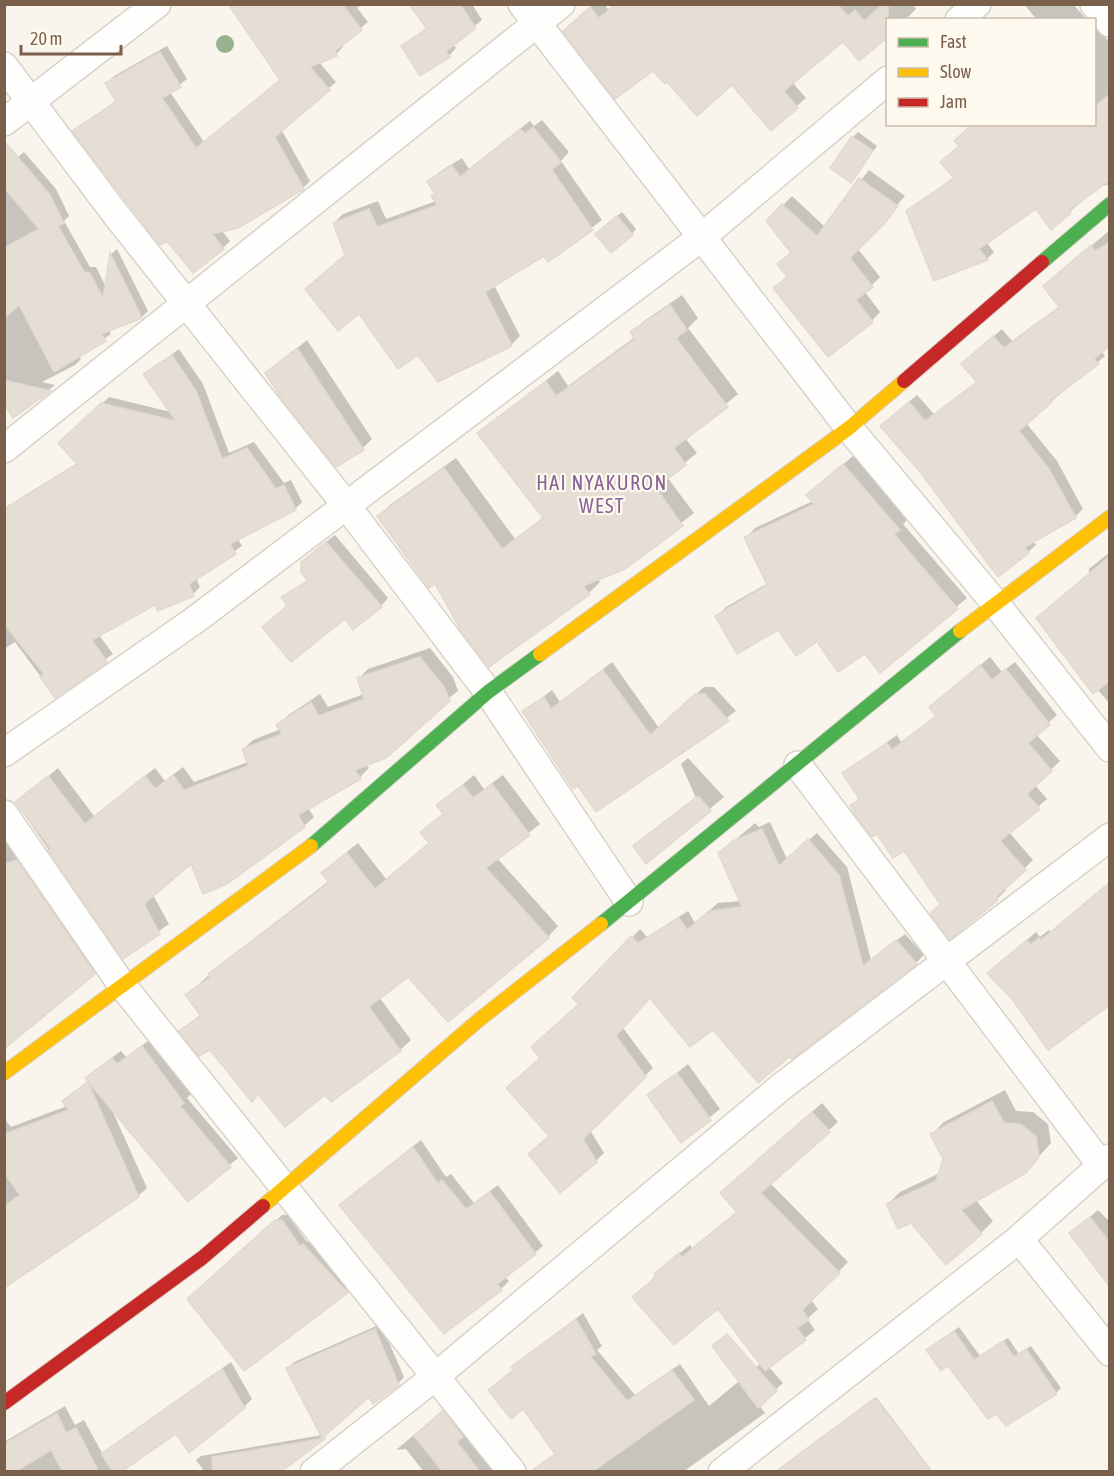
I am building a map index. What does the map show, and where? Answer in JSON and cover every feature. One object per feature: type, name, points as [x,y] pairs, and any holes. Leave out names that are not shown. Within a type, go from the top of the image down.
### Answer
[{"type":"street","points":[[4,122],[157,4]]},
{"type":"street","points":[[4,449],[187,305],[529,14],[561,4]]},
{"type":"street","points":[[961,18],[976,4]]},
{"type":"street","points":[[1094,4],[1110,23]]},
{"type":"street","points":[[529,14],[703,236],[849,428],[995,603],[1110,748]]},
{"type":"street","points":[[4,66],[488,692],[629,902]]},
{"type":"street","points":[[4,753],[195,620],[703,236],[886,82]]},
{"type":"street","points":[[4,1073],[329,833],[488,692],[849,428],[1110,204]]},
{"type":"street","points":[[4,1403],[202,1258],[480,1019],[629,902],[995,603],[1110,517]]},
{"type":"street","points":[[722,1472],[1019,1239],[1105,1161],[945,962],[798,765]]},
{"type":"street","points":[[4,814],[122,986],[285,1186],[512,1472]]},
{"type":"street","points":[[314,1472],[436,1376],[781,1087],[1110,837]]},
{"type":"street","points":[[1019,1239],[1110,1352]]},
{"type":"building","points":[[228,4],[342,4],[362,30],[335,51],[337,56],[310,67],[330,90],[275,137],[304,189],[238,228],[212,234],[224,249],[193,273],[167,241],[160,245],[72,131],[116,102],[105,83],[160,52],[181,87],[162,98],[196,148],[247,107],[280,80]]},
{"type":"building","points":[[409,4],[460,4],[476,28],[446,51],[450,57],[420,76],[401,46],[427,29]]},
{"type":"building","points":[[616,4],[837,4],[848,16],[855,10],[864,21],[883,4],[888,4],[886,39],[859,61],[843,42],[784,91],[798,108],[771,131],[732,85],[697,116],[667,82],[665,84],[653,71],[615,99],[563,31],[590,7],[599,18]]},
{"type":"building","points":[[1110,94],[1110,180],[1069,210],[1071,213],[1051,230],[1036,209],[979,249],[988,260],[934,281],[906,211],[954,178],[940,162],[959,146],[954,141],[970,126],[1096,126],[1096,105]]},
{"type":"building","points":[[533,127],[561,162],[552,170],[593,230],[548,262],[544,256],[485,292],[512,346],[438,382],[418,355],[398,369],[359,314],[338,331],[305,289],[345,255],[333,223],[369,209],[377,227],[437,205],[431,196],[435,194],[427,181],[452,166],[460,177],[520,129],[525,134]]},
{"type":"building","points":[[852,136],[873,151],[851,183],[830,168]]},
{"type":"building","points":[[4,141],[50,195],[64,223],[58,226],[84,272],[90,273],[103,298],[110,253],[142,318],[101,334],[106,341],[54,372],[19,305],[4,319],[4,248],[39,229],[4,188]]},
{"type":"building","points":[[859,178],[898,206],[885,223],[850,258],[873,287],[856,300],[873,322],[828,357],[773,288],[787,277],[777,264],[791,253],[766,221],[782,204],[817,236]]},
{"type":"building","points":[[617,216],[633,235],[611,253],[595,234]]},
{"type":"building","points":[[1110,242],[1110,346],[1094,359],[1099,364],[1051,400],[1052,402],[1019,431],[1049,469],[1076,518],[1025,547],[1029,553],[998,577],[921,473],[880,426],[909,402],[925,421],[977,382],[961,364],[993,336],[1004,348],[1059,307],[1043,286],[1091,245],[1095,251]]},
{"type":"building","points":[[670,305],[687,330],[676,338],[728,407],[674,448],[686,465],[656,488],[683,526],[625,569],[583,586],[590,594],[489,667],[460,629],[435,584],[429,588],[377,516],[444,468],[502,549],[543,518],[477,433],[546,381],[556,396],[635,339],[630,332]]},
{"type":"building","points":[[297,348],[364,450],[336,467],[282,399],[265,373]]},
{"type":"building","points":[[172,355],[196,391],[222,459],[247,448],[276,489],[284,485],[296,510],[230,544],[236,554],[189,584],[194,596],[158,611],[155,605],[92,640],[107,662],[55,698],[40,677],[44,674],[4,624],[4,509],[77,464],[58,443],[101,403],[176,421],[143,374]]},
{"type":"building","points":[[4,380],[51,391],[13,418],[4,403]]},
{"type":"building","points":[[843,464],[900,530],[894,534],[958,609],[880,673],[865,654],[838,672],[817,642],[796,656],[778,630],[737,654],[715,616],[767,585],[744,537],[814,504],[806,495]]},
{"type":"building","points":[[326,542],[382,607],[353,630],[345,619],[291,662],[262,627],[287,606],[281,597],[308,581],[301,572],[301,562]]},
{"type":"building","points":[[1110,556],[1110,681],[1093,694],[1036,618]]},
{"type":"building","points":[[420,657],[444,687],[450,701],[386,758],[355,770],[361,779],[298,815],[305,827],[227,884],[203,894],[191,864],[144,904],[160,934],[123,959],[48,850],[51,849],[15,802],[48,776],[85,824],[145,776],[155,789],[173,775],[184,790],[248,766],[242,749],[282,734],[276,725],[311,702],[319,716],[364,699],[357,678]]},
{"type":"building","points":[[980,665],[992,680],[1006,669],[1050,725],[1028,743],[1052,771],[1027,794],[1040,809],[1000,841],[1026,870],[996,897],[998,900],[950,939],[930,914],[940,904],[904,851],[893,858],[877,834],[872,837],[855,814],[850,805],[860,800],[842,773],[887,743],[892,750],[936,716],[929,707]]},
{"type":"building","points":[[603,670],[650,735],[695,694],[705,694],[729,721],[596,812],[578,786],[573,789],[522,711],[544,697],[551,709]]},
{"type":"building","points":[[492,784],[530,835],[486,868],[549,938],[448,1022],[408,977],[369,1007],[401,1051],[331,1102],[325,1095],[285,1127],[258,1094],[252,1102],[210,1050],[199,1056],[179,1031],[201,1016],[185,995],[210,977],[208,974],[329,883],[321,873],[347,853],[375,889],[429,843],[420,832],[443,814],[436,805],[463,785],[473,798]]},
{"type":"building","points":[[698,796],[711,811],[646,864],[633,846]]},
{"type":"building","points":[[762,829],[779,866],[808,839],[839,875],[863,966],[896,940],[917,964],[792,1059],[789,1057],[758,1083],[713,1030],[690,1047],[650,998],[616,1036],[646,1077],[583,1139],[597,1162],[560,1193],[528,1154],[549,1136],[506,1088],[540,1058],[531,1047],[579,1004],[572,998],[631,936],[638,943],[679,918],[687,930],[709,911],[742,907],[718,853],[733,841]]},
{"type":"building","points":[[17,860],[95,974],[4,1049],[4,864]]},
{"type":"building","points":[[1110,882],[1110,1005],[1048,1050],[1012,999],[987,973],[1027,940],[1030,945],[1039,938],[1041,940]]},
{"type":"building","points":[[142,1046],[184,1103],[180,1106],[231,1167],[188,1202],[85,1078],[112,1058],[117,1064]]},
{"type":"building","points":[[677,1073],[711,1120],[681,1143],[647,1095]]},
{"type":"building","points":[[88,1082],[139,1197],[4,1288],[4,1206],[20,1195],[4,1173],[4,1134],[69,1110],[62,1101]]},
{"type":"building","points":[[992,1101],[1004,1123],[1020,1124],[1036,1136],[1039,1157],[1026,1173],[961,1210],[982,1234],[946,1265],[911,1223],[898,1229],[886,1204],[936,1181],[943,1159],[930,1134]]},
{"type":"building","points":[[812,1112],[830,1132],[761,1193],[840,1273],[802,1310],[809,1320],[797,1328],[806,1340],[765,1371],[718,1309],[674,1345],[632,1297],[656,1277],[654,1274],[679,1253],[682,1257],[737,1212],[720,1193]]},
{"type":"building","points":[[413,1147],[438,1184],[442,1180],[466,1209],[490,1192],[536,1254],[497,1284],[502,1290],[444,1334],[339,1205]]},
{"type":"building","points":[[1090,1217],[1110,1243],[1110,1287],[1069,1233]]},
{"type":"building","points":[[275,1220],[282,1220],[300,1246],[303,1244],[348,1293],[244,1371],[187,1299]]},
{"type":"building","points":[[576,1319],[596,1354],[590,1356],[627,1401],[672,1370],[694,1400],[592,1472],[530,1472],[555,1454],[523,1409],[511,1419],[488,1390],[513,1370],[511,1367]]},
{"type":"building","points":[[375,1329],[399,1385],[373,1404],[369,1397],[322,1438],[286,1368]]},
{"type":"building","points":[[954,1331],[974,1360],[1003,1341],[1014,1357],[1026,1349],[1057,1394],[1006,1426],[996,1414],[988,1419],[948,1366],[941,1371],[926,1350]]},
{"type":"building","points":[[727,1334],[777,1391],[758,1408],[712,1346]]},
{"type":"building","points":[[222,1369],[245,1408],[189,1453],[176,1434],[121,1472],[113,1472],[101,1454]]},
{"type":"building","points":[[875,1398],[932,1472],[775,1472]]},
{"type":"building","points":[[443,1410],[463,1437],[457,1442],[480,1472],[443,1472],[414,1436]]},
{"type":"building","points":[[57,1413],[66,1433],[76,1428],[99,1472],[63,1472],[51,1450],[15,1472],[4,1472],[4,1444]]},
{"type":"building","points":[[326,1438],[281,1472],[213,1472],[212,1457]]},
{"type":"traffic: fast","points":[[1042,262],[1110,204]]},
{"type":"traffic: fast","points":[[601,924],[960,631]]},
{"type":"traffic: fast","points":[[311,846],[488,692],[540,654]]},
{"type":"traffic: slow","points":[[540,654],[849,428],[904,381]]},
{"type":"traffic: slow","points":[[960,631],[1110,517]]},
{"type":"traffic: slow","points":[[4,1073],[311,846]]},
{"type":"traffic: slow","points":[[263,1206],[480,1019],[601,924]]},
{"type":"traffic: jam","points":[[904,381],[1042,262]]},
{"type":"traffic: jam","points":[[4,1403],[202,1258],[263,1206]]},
{"type":"district","name":"HAI NYAKURON WEST","points":[[602,494]]}]
